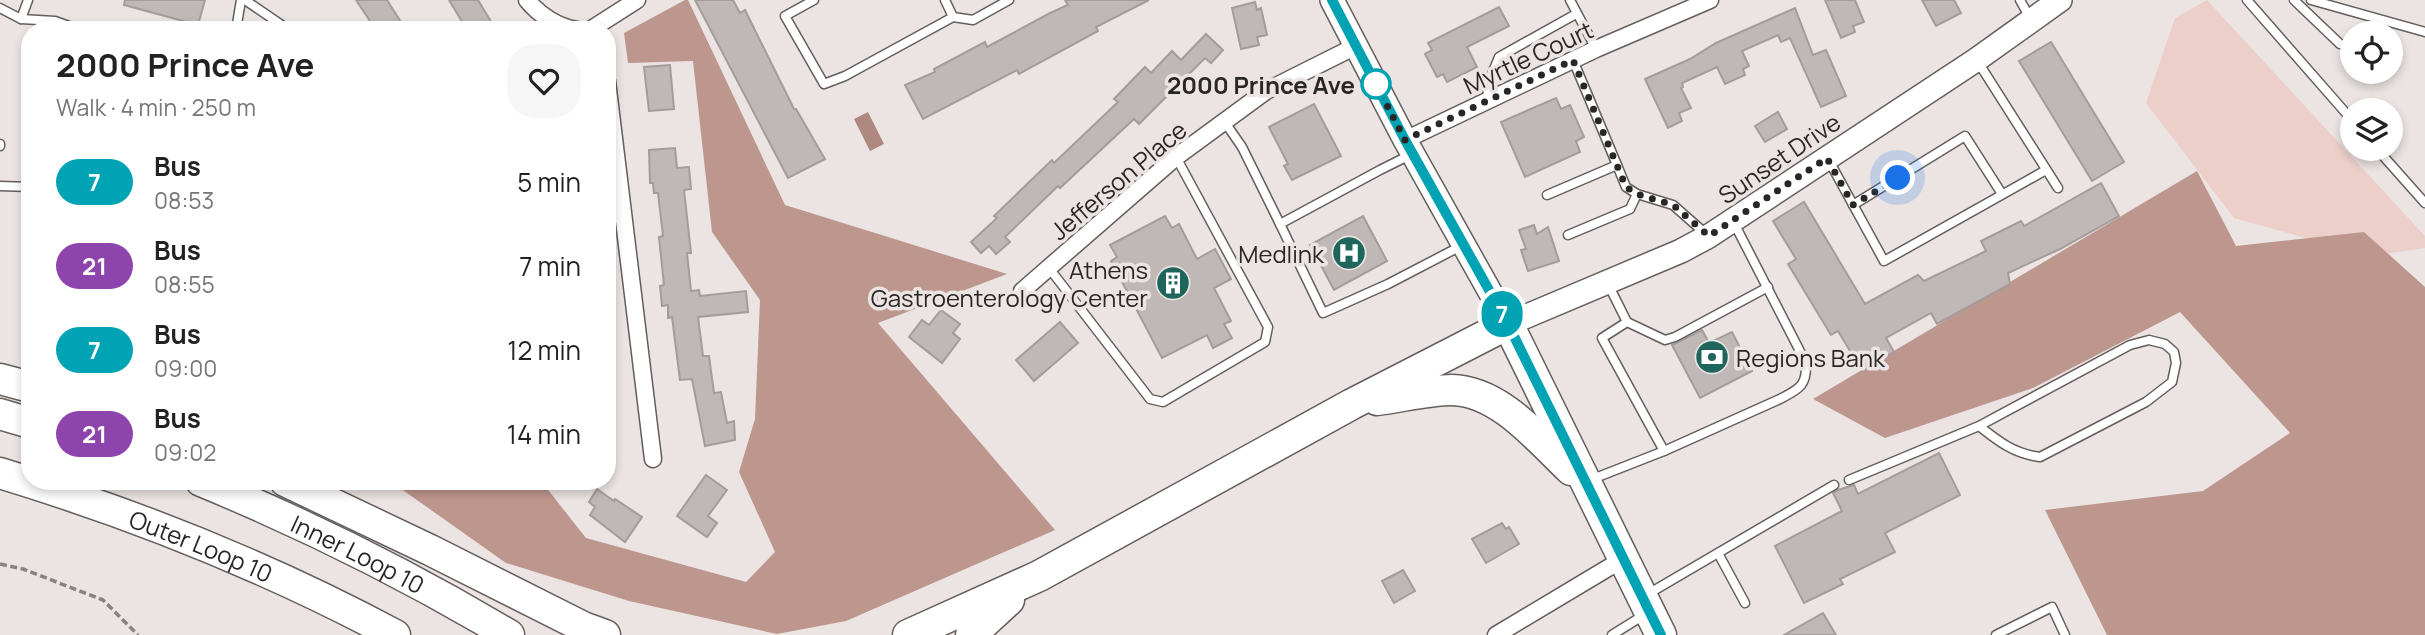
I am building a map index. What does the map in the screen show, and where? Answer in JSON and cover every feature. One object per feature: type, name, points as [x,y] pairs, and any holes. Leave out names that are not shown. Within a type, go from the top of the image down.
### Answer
[{"type":"highway","points":[[908,635],[1039,576],[1352,404],[1508,324],[1651,615]]},
{"type":"highway","points":[[0,379],[21,385]]},
{"type":"highway","points":[[1352,404],[1452,390],[1481,396],[1504,408],[1585,483]]},
{"type":"highway","points":[[0,414],[21,420]]},
{"type":"highway","name":"Outer Loop 10","points":[[0,473],[21,480]]},
{"type":"highway","name":"Outer Loop 10","points":[[53,490],[186,536],[303,588],[395,635]]},
{"type":"highway","name":"Inner Loop 10","points":[[222,490],[324,534],[433,590],[509,635]]},
{"type":"highway","points":[[304,490],[583,627],[605,635]]},
{"type":"highway","points":[[971,635],[1039,576]]},
{"type":"street","points":[[527,0],[536,11],[554,21]]},
{"type":"street","points":[[604,21],[637,0]]},
{"type":"street","points":[[1332,0],[1409,147],[1508,324]]},
{"type":"street","name":"Myrtle Court","points":[[1409,147],[1487,101],[1596,49],[1710,0]]},
{"type":"street","name":"Sunset Drive","points":[[1508,324],[1681,251],[1709,236],[1976,60],[2060,0]]},
{"type":"street","name":"Jefferson Place","points":[[1022,291],[1176,157],[1224,121],[1266,91],[1356,46]]},
{"type":"street","points":[[616,138],[653,459]]},
{"type":"street","points":[[1496,635],[1623,559]]},
{"type":"lane","points":[[22,19],[28,0]]},
{"type":"lane","points":[[238,21],[243,0],[275,21]]},
{"type":"lane","points":[[814,0],[785,16],[824,84],[845,76],[953,17],[973,20],[1009,0]]},
{"type":"lane","points":[[945,0],[953,17]]},
{"type":"lane","points":[[1570,0],[1596,49]]},
{"type":"lane","points":[[2020,0],[2031,20]]},
{"type":"lane","points":[[2247,0],[2340,106]]},
{"type":"lane","points":[[2294,0],[2340,44]]},
{"type":"lane","points":[[2311,0],[2425,32]]},
{"type":"lane","points":[[0,8],[22,19],[33,21]]},
{"type":"lane","points":[[1487,101],[1489,81],[1499,57],[1576,14]]},
{"type":"lane","points":[[1573,60],[1626,187],[1637,194],[1673,205],[1709,236]]},
{"type":"lane","points":[[1976,60],[2058,188]]},
{"type":"lane","points":[[1224,121],[1242,147],[1323,313],[1388,284],[1463,244]]},
{"type":"lane","points":[[1853,205],[1965,136],[2002,194]]},
{"type":"lane","points":[[1280,224],[1380,170],[1409,147]]},
{"type":"lane","points":[[1049,268],[1150,399],[1163,402],[1265,342],[1268,327],[1176,157]]},
{"type":"lane","points":[[1827,158],[1884,261],[2046,170]]},
{"type":"lane","points":[[2388,161],[2425,203]]},
{"type":"lane","points":[[1547,195],[1617,165]]},
{"type":"lane","points":[[0,186],[21,187]]},
{"type":"lane","points":[[1568,235],[1630,209],[1637,194]]},
{"type":"lane","points":[[1585,483],[1780,399],[1798,389],[1807,377],[1806,363],[1733,220]]},
{"type":"lane","points":[[1607,282],[1627,322],[1665,340],[1684,333],[1768,287]]},
{"type":"lane","points":[[1627,322],[1602,338],[1664,451]]},
{"type":"lane","points":[[1849,480],[1979,426],[2130,345],[2149,340],[2165,344],[2174,352],[2176,363],[2172,382],[2146,402],[2040,457],[2025,456],[2003,445],[1979,426]]},
{"type":"lane","points":[[1612,635],[1619,629],[1651,615],[1718,553],[1834,485]]},
{"type":"lane","points":[[1718,553],[1745,603]]},
{"type":"lane","points":[[1996,635],[2052,607],[2065,635]]},
{"type":"path","points":[[0,564],[23,569],[103,600],[138,635]]},
{"type":"shaded area","points":[[688,0],[785,205],[1007,274],[878,323],[1055,530],[846,621],[777,634],[629,601],[506,563],[403,490],[548,490],[586,538],[746,582],[775,552],[739,472],[755,419],[760,300],[712,232],[693,61],[628,63],[624,33]]},
{"type":"shaded area","points":[[2207,0],[2340,144],[2340,161],[2356,161],[2425,236],[2425,248],[2370,256],[2234,218],[2146,103],[2175,18]]},
{"type":"shaded area","points":[[868,112],[884,144],[870,151],[854,119]]},
{"type":"shaded area","points":[[2197,171],[2236,246],[2364,232],[2425,287],[2425,635],[2107,635],[2045,510],[2203,491],[2290,433],[2180,312],[2033,388],[1885,438],[1813,399]]},
{"type":"building","points":[[125,0],[205,0],[199,21],[183,21],[124,5]]},
{"type":"building","points":[[356,0],[387,0],[400,21],[370,21]]},
{"type":"building","points":[[449,0],[478,0],[491,21],[462,21]]},
{"type":"building","points":[[695,0],[733,0],[740,13],[745,10],[794,109],[825,159],[788,178]]},
{"type":"building","points":[[1065,0],[1149,0],[1096,27],[1098,31],[1019,74],[1017,70],[923,119],[905,85],[935,72],[934,69],[985,42],[987,47],[1068,5]]},
{"type":"building","points":[[1825,0],[1855,0],[1864,22],[1853,26],[1855,32],[1841,38]]},
{"type":"building","points":[[1922,0],[1954,0],[1961,13],[1936,26]]},
{"type":"building","points":[[1255,2],[1257,10],[1261,8],[1267,35],[1257,37],[1259,45],[1241,49],[1232,8]]},
{"type":"building","points":[[1499,7],[1509,26],[1467,47],[1477,67],[1447,82],[1443,74],[1437,77],[1425,54],[1432,50],[1428,43]]},
{"type":"building","points":[[1795,8],[1813,55],[1826,50],[1846,96],[1821,107],[1790,38],[1781,42],[1778,35],[1742,51],[1749,66],[1743,69],[1745,75],[1725,84],[1717,67],[1682,83],[1681,88],[1691,108],[1679,113],[1682,121],[1668,128],[1645,79],[1690,59],[1716,43]]},
{"type":"building","points":[[1206,34],[1223,50],[1211,63],[1205,58],[1139,124],[1134,119],[1060,188],[1058,186],[1005,237],[1010,242],[996,254],[989,246],[981,253],[971,242],[1052,160],[1054,163],[1118,102],[1114,99],[1145,67],[1151,73],[1172,51],[1181,60]]},
{"type":"building","points":[[2051,42],[2124,162],[2092,181],[2019,61]]},
{"type":"building","points":[[670,65],[674,109],[649,111],[644,67]]},
{"type":"building","points":[[1556,98],[1561,109],[1570,105],[1584,137],[1576,141],[1580,152],[1525,177],[1501,122]]},
{"type":"building","points":[[1314,104],[1341,156],[1292,180],[1284,166],[1288,164],[1269,127]]},
{"type":"building","points":[[1778,112],[1787,129],[1765,142],[1755,126]]},
{"type":"building","points":[[675,148],[677,168],[689,167],[691,189],[684,190],[691,253],[687,253],[691,291],[699,290],[700,296],[746,291],[748,312],[698,317],[703,356],[709,356],[714,393],[721,392],[727,423],[734,421],[735,440],[705,446],[692,379],[680,380],[672,317],[668,318],[668,305],[662,306],[660,286],[664,285],[659,237],[663,236],[658,193],[654,193],[653,183],[650,183],[649,150]]},
{"type":"building","points":[[2101,183],[2119,216],[2060,249],[2008,273],[2010,284],[1937,324],[1931,313],[1886,338],[1894,352],[1862,371],[1838,331],[1831,335],[1788,264],[1796,259],[1773,221],[1804,202],[1865,304],[1918,275],[1924,281],[1986,251],[1981,241],[2021,221],[2024,226]]},
{"type":"building","name":"Athens Gastroenterology Center","points":[[1165,216],[1172,228],[1179,224],[1197,259],[1215,249],[1231,279],[1214,288],[1231,321],[1224,324],[1232,338],[1213,348],[1207,335],[1162,358],[1111,261],[1117,257],[1110,245]]},
{"type":"building","name":"Medlink","points":[[1363,216],[1387,261],[1334,290],[1310,245]]},
{"type":"building","points":[[1534,225],[1537,234],[1548,227],[1559,261],[1528,271],[1521,250],[1526,249],[1519,230]]},
{"type":"building","points":[[941,310],[960,324],[953,333],[960,339],[942,363],[909,337],[922,320],[929,325]]},
{"type":"building","points":[[1060,322],[1078,343],[1034,381],[1016,360]]},
{"type":"building","name":"Regions Bank","points":[[1702,330],[1709,343],[1732,332],[1752,371],[1700,398],[1672,345]]},
{"type":"building","points":[[1939,453],[1960,495],[1885,533],[1895,552],[1840,579],[1843,584],[1804,603],[1775,546],[1842,511],[1833,493],[1838,490],[1854,485],[1858,494]]},
{"type":"building","points":[[706,475],[727,490],[708,516],[717,523],[707,537],[677,516]]},
{"type":"building","points":[[598,490],[642,517],[625,542],[590,515],[595,507],[589,502]]},
{"type":"building","points":[[1502,523],[1506,529],[1509,527],[1519,544],[1486,563],[1472,539]]},
{"type":"building","points":[[1403,570],[1415,591],[1394,603],[1382,581]]},
{"type":"building","points":[[1823,613],[1836,635],[1784,635]]},
{"type":"bus line","name":"7","points":[[1332,0],[1405,140],[1508,324],[1661,635]]},
{"type":"place","name":"2000 Prince Ave","points":[[1376,84]]},
{"type":"place","name":"Medlink","points":[[1349,253]]},
{"type":"place","name":"Athens Gastroenterology Center","points":[[1173,283]]},
{"type":"place","name":"Regions Bank","points":[[1712,357]]},
{"type":"route","points":[[1376,84],[1405,140],[1573,60],[1626,187],[1637,194],[1673,205],[1709,236],[1827,158],[1853,205],[1898,178]]}]
